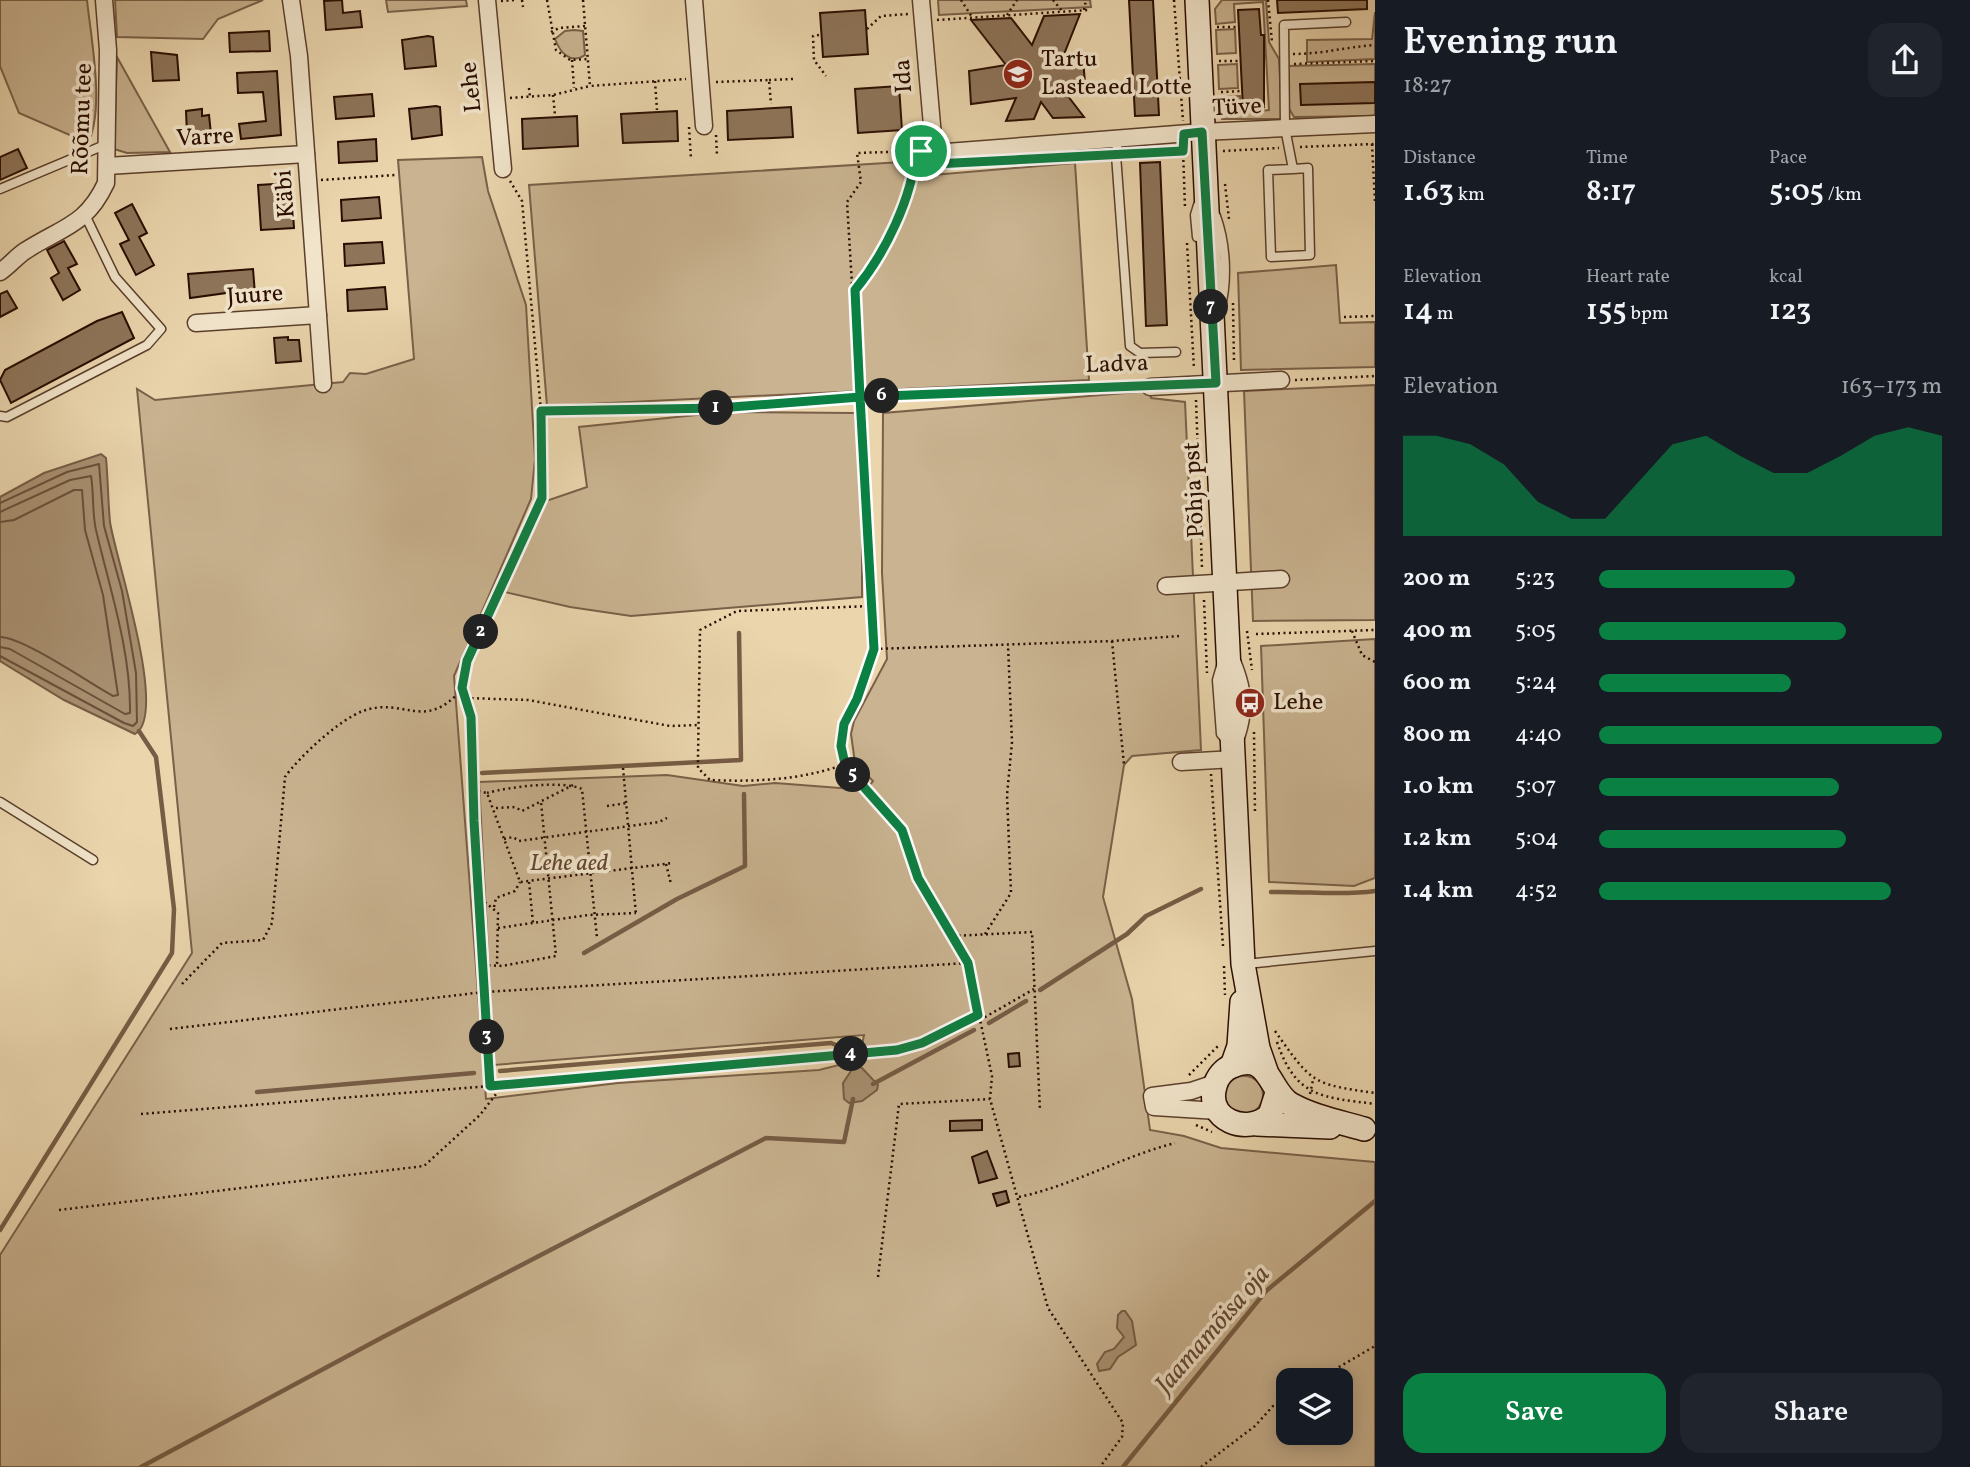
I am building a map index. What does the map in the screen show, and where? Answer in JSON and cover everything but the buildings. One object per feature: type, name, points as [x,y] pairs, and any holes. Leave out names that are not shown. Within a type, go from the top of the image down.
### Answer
[{"type":"street","name":"Rõõmu tee","points":[[0,272],[23,252],[86,216],[97,202],[106,183],[108,50],[104,0]]},
{"type":"street","name":"Käbi","points":[[291,0],[306,154],[323,384]]},
{"type":"street","points":[[694,0],[704,126]]},
{"type":"street","name":"Põhja pst","points":[[1197,0],[1193,133],[1204,184],[1244,971],[1238,1046],[1232,1066]]},
{"type":"street","name":"Lehe","points":[[493,1],[503,169]]},
{"type":"street","name":"Ida","points":[[915,4],[924,150]]},
{"type":"street","name":"Tüve","points":[[924,150],[947,152],[1193,133],[1375,124]]},
{"type":"street","name":"Varre","points":[[107,166],[306,154]]},
{"type":"street","name":"Juure","points":[[196,323],[318,315]]},
{"type":"street","name":"Ladva","points":[[1150,387],[1282,380]]},
{"type":"street","points":[[1167,586],[1281,579]]},
{"type":"street","points":[[1181,762],[1235,755]]},
{"type":"street","name":"Põhja pst","points":[[1244,971],[1258,1048],[1266,1071]]},
{"type":"street","points":[[1250,1063],[1266,1071],[1277,1093],[1293,1106],[1369,1130],[1257,1124],[1239,1126],[1223,1118],[1218,1111],[1214,1102],[1216,1083],[1222,1073],[1232,1066],[1250,1063]]},
{"type":"street","points":[[1216,1083],[1191,1091],[1152,1096],[1154,1107],[1218,1111]]},
{"type":"street","points":[[1257,1124],[1270,1115],[1277,1093]]},
{"type":"lane","points":[[1293,169],[1285,128],[1284,25],[1346,22]]},
{"type":"lane","points":[[1118,138],[1116,155],[1130,346],[1140,353],[1176,352]]},
{"type":"lane","points":[[0,189],[107,144]]},
{"type":"lane","points":[[1308,168],[1310,255],[1271,257],[1268,170],[1293,169],[1308,168]]},
{"type":"lane","points":[[0,416],[14,414],[147,345],[161,330],[115,278],[86,216]]},
{"type":"lane","points":[[0,802],[93,860]]},
{"type":"lane","points":[[1244,971],[1375,951]]},
{"type":"path","points":[[493,1],[515,0]]},
{"type":"path","points":[[522,0],[523,7]]},
{"type":"path","points":[[547,0],[556,50],[572,60],[588,60]]},
{"type":"path","points":[[583,0],[590,86]]},
{"type":"path","points":[[961,0],[972,17]]},
{"type":"path","points":[[1007,15],[1017,0]]},
{"type":"path","points":[[1053,0],[1062,12]]},
{"type":"path","points":[[936,10],[936,20],[1062,12],[1086,10],[1086,0]]},
{"type":"path","points":[[1174,0],[1193,133],[1183,151],[1184,162]]},
{"type":"path","points":[[867,29],[881,16],[909,14],[915,4]]},
{"type":"path","points":[[551,32],[559,28],[585,26]]},
{"type":"path","points":[[1210,27],[1238,27]]},
{"type":"path","points":[[819,35],[813,36],[814,60],[826,76]]},
{"type":"path","points":[[1284,54],[1328,54],[1349,47],[1375,45]]},
{"type":"path","points":[[572,60],[574,90]]},
{"type":"path","points":[[1213,61],[1240,61]]},
{"type":"path","points":[[1284,65],[1375,61]]},
{"type":"path","points":[[508,99],[553,95],[619,82],[686,79]]},
{"type":"path","points":[[712,82],[794,79]]},
{"type":"path","points":[[657,110],[658,80]]},
{"type":"path","points":[[769,80],[771,104]]},
{"type":"path","points":[[529,88],[530,97]]},
{"type":"path","points":[[1214,93],[1242,92]]},
{"type":"path","points":[[553,95],[555,115]]},
{"type":"path","points":[[908,192],[921,169],[935,164],[919,138]]},
{"type":"path","points":[[1372,144],[1375,202]]},
{"type":"path","points":[[924,150],[857,153],[861,182],[847,202],[855,290],[874,649],[857,699],[844,724],[841,746],[845,764],[902,830],[918,878],[968,963],[992,1076],[990,1100],[1048,1308],[1123,1423],[1122,1437],[1100,1467]]},
{"type":"path","points":[[855,290],[874,267],[924,150]]},
{"type":"path","points":[[1116,155],[1183,151]]},
{"type":"path","points":[[182,984],[222,943],[263,940],[272,923],[285,777],[296,761],[363,711],[385,708],[433,711],[447,706],[462,688],[467,661],[542,498],[541,411],[522,201],[503,169]]},
{"type":"path","points":[[308,181],[395,175]]},
{"type":"path","points":[[1344,317],[1375,316]]},
{"type":"path","points":[[1282,380],[1375,376]]},
{"type":"path","name":"Ladva","points":[[541,411],[719,408],[860,397],[1150,387]]},
{"type":"path","points":[[845,764],[828,771],[753,782],[710,780],[698,768],[700,630],[737,611],[873,606]]},
{"type":"path","points":[[1256,634],[1375,630]]},
{"type":"path","points":[[1352,631],[1362,655],[1375,662]]},
{"type":"path","points":[[874,649],[1112,641],[1179,636]]},
{"type":"path","points":[[1112,641],[1124,765]]},
{"type":"path","points":[[985,934],[1012,893],[1007,795],[1012,742],[1008,643]]},
{"type":"path","points":[[462,688],[471,717],[490,1086]]},
{"type":"path","points":[[466,698],[528,700],[670,726],[699,726]]},
{"type":"path","points":[[498,928],[595,914],[636,914],[623,768]]},
{"type":"path","points":[[473,790],[486,793],[506,788],[573,785],[582,789],[597,938]]},
{"type":"path","points":[[495,808],[515,807],[522,811],[573,785]]},
{"type":"path","points":[[486,793],[495,808],[520,882],[515,891],[496,898],[494,908]]},
{"type":"path","points":[[483,965],[556,957],[541,802]]},
{"type":"path","points":[[607,806],[627,803]]},
{"type":"path","points":[[504,839],[513,837],[519,841],[545,835],[659,822],[667,818]]},
{"type":"path","points":[[520,882],[673,863]]},
{"type":"path","points":[[666,864],[671,884]]},
{"type":"path","points":[[528,882],[533,923]]},
{"type":"path","points":[[479,902],[494,908],[498,913],[497,965]]},
{"type":"path","points":[[953,936],[1032,932],[1040,1111]]},
{"type":"path","points":[[170,1029],[484,992],[968,963]]},
{"type":"path","points":[[979,1021],[1034,989]]},
{"type":"path","points":[[141,1114],[897,1050],[922,1043],[978,1015]]},
{"type":"path","points":[[1375,1093],[1327,1086],[1313,1080],[1297,1064],[1272,1027],[1291,1075],[1301,1086],[1327,1098],[1375,1104]]},
{"type":"path","points":[[59,1210],[424,1166],[480,1115],[503,1085]]},
{"type":"path","points":[[878,1277],[899,1104],[990,1100]]},
{"type":"path","points":[[1019,1197],[1060,1187],[1119,1161],[1175,1143]]},
{"type":"path","points":[[1337,1368],[1375,1346]]},
{"type":"path","points":[[1201,1467],[1255,1426],[1276,1404]]},
{"type":"green space","points":[[0,0],[87,0],[96,93],[96,111],[88,143],[19,113],[0,66]]},
{"type":"green space","points":[[115,0],[263,0],[218,19],[203,39],[117,37]]},
{"type":"green space","points":[[386,0],[466,0],[467,6],[388,12]]},
{"type":"green space","points":[[938,0],[1090,0],[1091,7],[939,15]]},
{"type":"green space","points":[[1222,0],[1266,0],[1269,42],[1279,59],[1282,119],[1222,119],[1220,97],[1240,96],[1242,113],[1269,110],[1263,2],[1234,4],[1235,22],[1216,24],[1215,9]]},
{"type":"green space","points":[[1375,12],[1375,59],[1307,62],[1307,40],[1372,39]]},
{"type":"green space","points":[[1235,29],[1236,53],[1217,54],[1216,30]]},
{"type":"green space","points":[[565,31],[583,31],[585,55],[575,59],[566,56],[555,39]]},
{"type":"green space","points":[[117,57],[170,152],[127,153],[114,149]]},
{"type":"green space","points":[[1237,64],[1238,88],[1219,89],[1218,65]]},
{"type":"green space","points":[[1375,64],[1375,116],[1294,117],[1288,107],[1287,66]]},
{"type":"green space","name":"Lehe aed","points":[[482,157],[488,191],[526,305],[535,459],[531,499],[454,676],[486,1099],[618,1083],[819,1070],[859,1060],[864,1035],[494,1065],[479,782],[667,775],[743,786],[775,783],[866,790],[873,781],[855,763],[851,734],[854,721],[887,659],[882,573],[883,413],[1150,391],[1151,398],[1185,402],[1201,750],[1132,756],[1124,765],[1103,897],[1132,999],[1150,1130],[1184,1136],[1221,1148],[1375,1162],[1375,1467],[0,1467],[0,1255],[192,953],[137,389],[155,400],[343,382],[350,373],[366,374],[414,359],[398,160]]},
{"type":"green space","points":[[918,161],[921,176],[1075,163],[1089,380],[547,406],[529,185]]},
{"type":"green space","points":[[1336,265],[1340,323],[1375,322],[1375,367],[1241,370],[1238,273]]},
{"type":"green space","points":[[1375,385],[1375,620],[1253,621],[1244,391]]},
{"type":"green space","points":[[726,412],[855,413],[862,507],[862,597],[631,616],[570,607],[505,592],[546,501],[587,487],[579,427]]},
{"type":"green space","points":[[1375,639],[1375,878],[1354,886],[1269,882],[1261,646]]},
{"type":"green space","points":[[1244,1076],[1257,1082],[1263,1095],[1257,1108],[1244,1114],[1231,1108],[1225,1095],[1231,1082]]},
{"type":"water","points":[[101,454],[106,458],[110,522],[143,668],[146,698],[144,721],[135,734],[64,700],[0,661],[0,497],[44,473]]},
{"type":"water","points":[[861,1067],[878,1085],[877,1090],[862,1101],[849,1103],[844,1099],[843,1083],[853,1068]]},
{"type":"water","points":[[1125,1311],[1132,1321],[1136,1345],[1118,1357],[1110,1369],[1099,1371],[1097,1364],[1105,1352],[1114,1349],[1124,1337],[1117,1328],[1118,1315]]},
{"type":"waterway","points":[[482,773],[741,760],[739,633]]},
{"type":"waterway","points":[[0,1230],[172,953],[174,909],[156,757],[139,731]]},
{"type":"waterway","points":[[584,953],[677,899],[745,866],[744,794]]},
{"type":"waterway","points":[[1040,990],[1127,934],[1146,916],[1201,889]]},
{"type":"waterway","points":[[1271,892],[1375,891]]},
{"type":"waterway","points":[[989,1023],[1026,1001]]},
{"type":"waterway","points":[[873,1084],[974,1030]]},
{"type":"waterway","points":[[500,1071],[831,1043],[846,1049]]},
{"type":"waterway","points":[[257,1092],[474,1073]]},
{"type":"waterway","points":[[141,1467],[383,1337],[766,1138],[844,1142],[853,1099]]},
{"type":"waterway","name":"Jaamamõisa oja","points":[[1123,1467],[1266,1291],[1375,1201]]},
{"type":"place","name":"Tartu Lasteaed Lotte","points":[[1018,74]]},
{"type":"place","name":"Lehe","points":[[1250,703]]},
{"type":"route","points":[[921,151],[916,152],[908,192],[874,267],[855,290],[860,397],[719,408],[541,411],[542,498],[467,661],[462,688],[471,717],[474,821],[490,1086],[897,1050],[922,1043],[978,1015],[968,963],[960,946],[933,908],[918,878],[902,830],[845,764],[841,746],[844,724],[857,699],[874,649],[860,397],[1216,383],[1202,132],[1184,134],[1183,151],[935,164],[921,151]]}]
